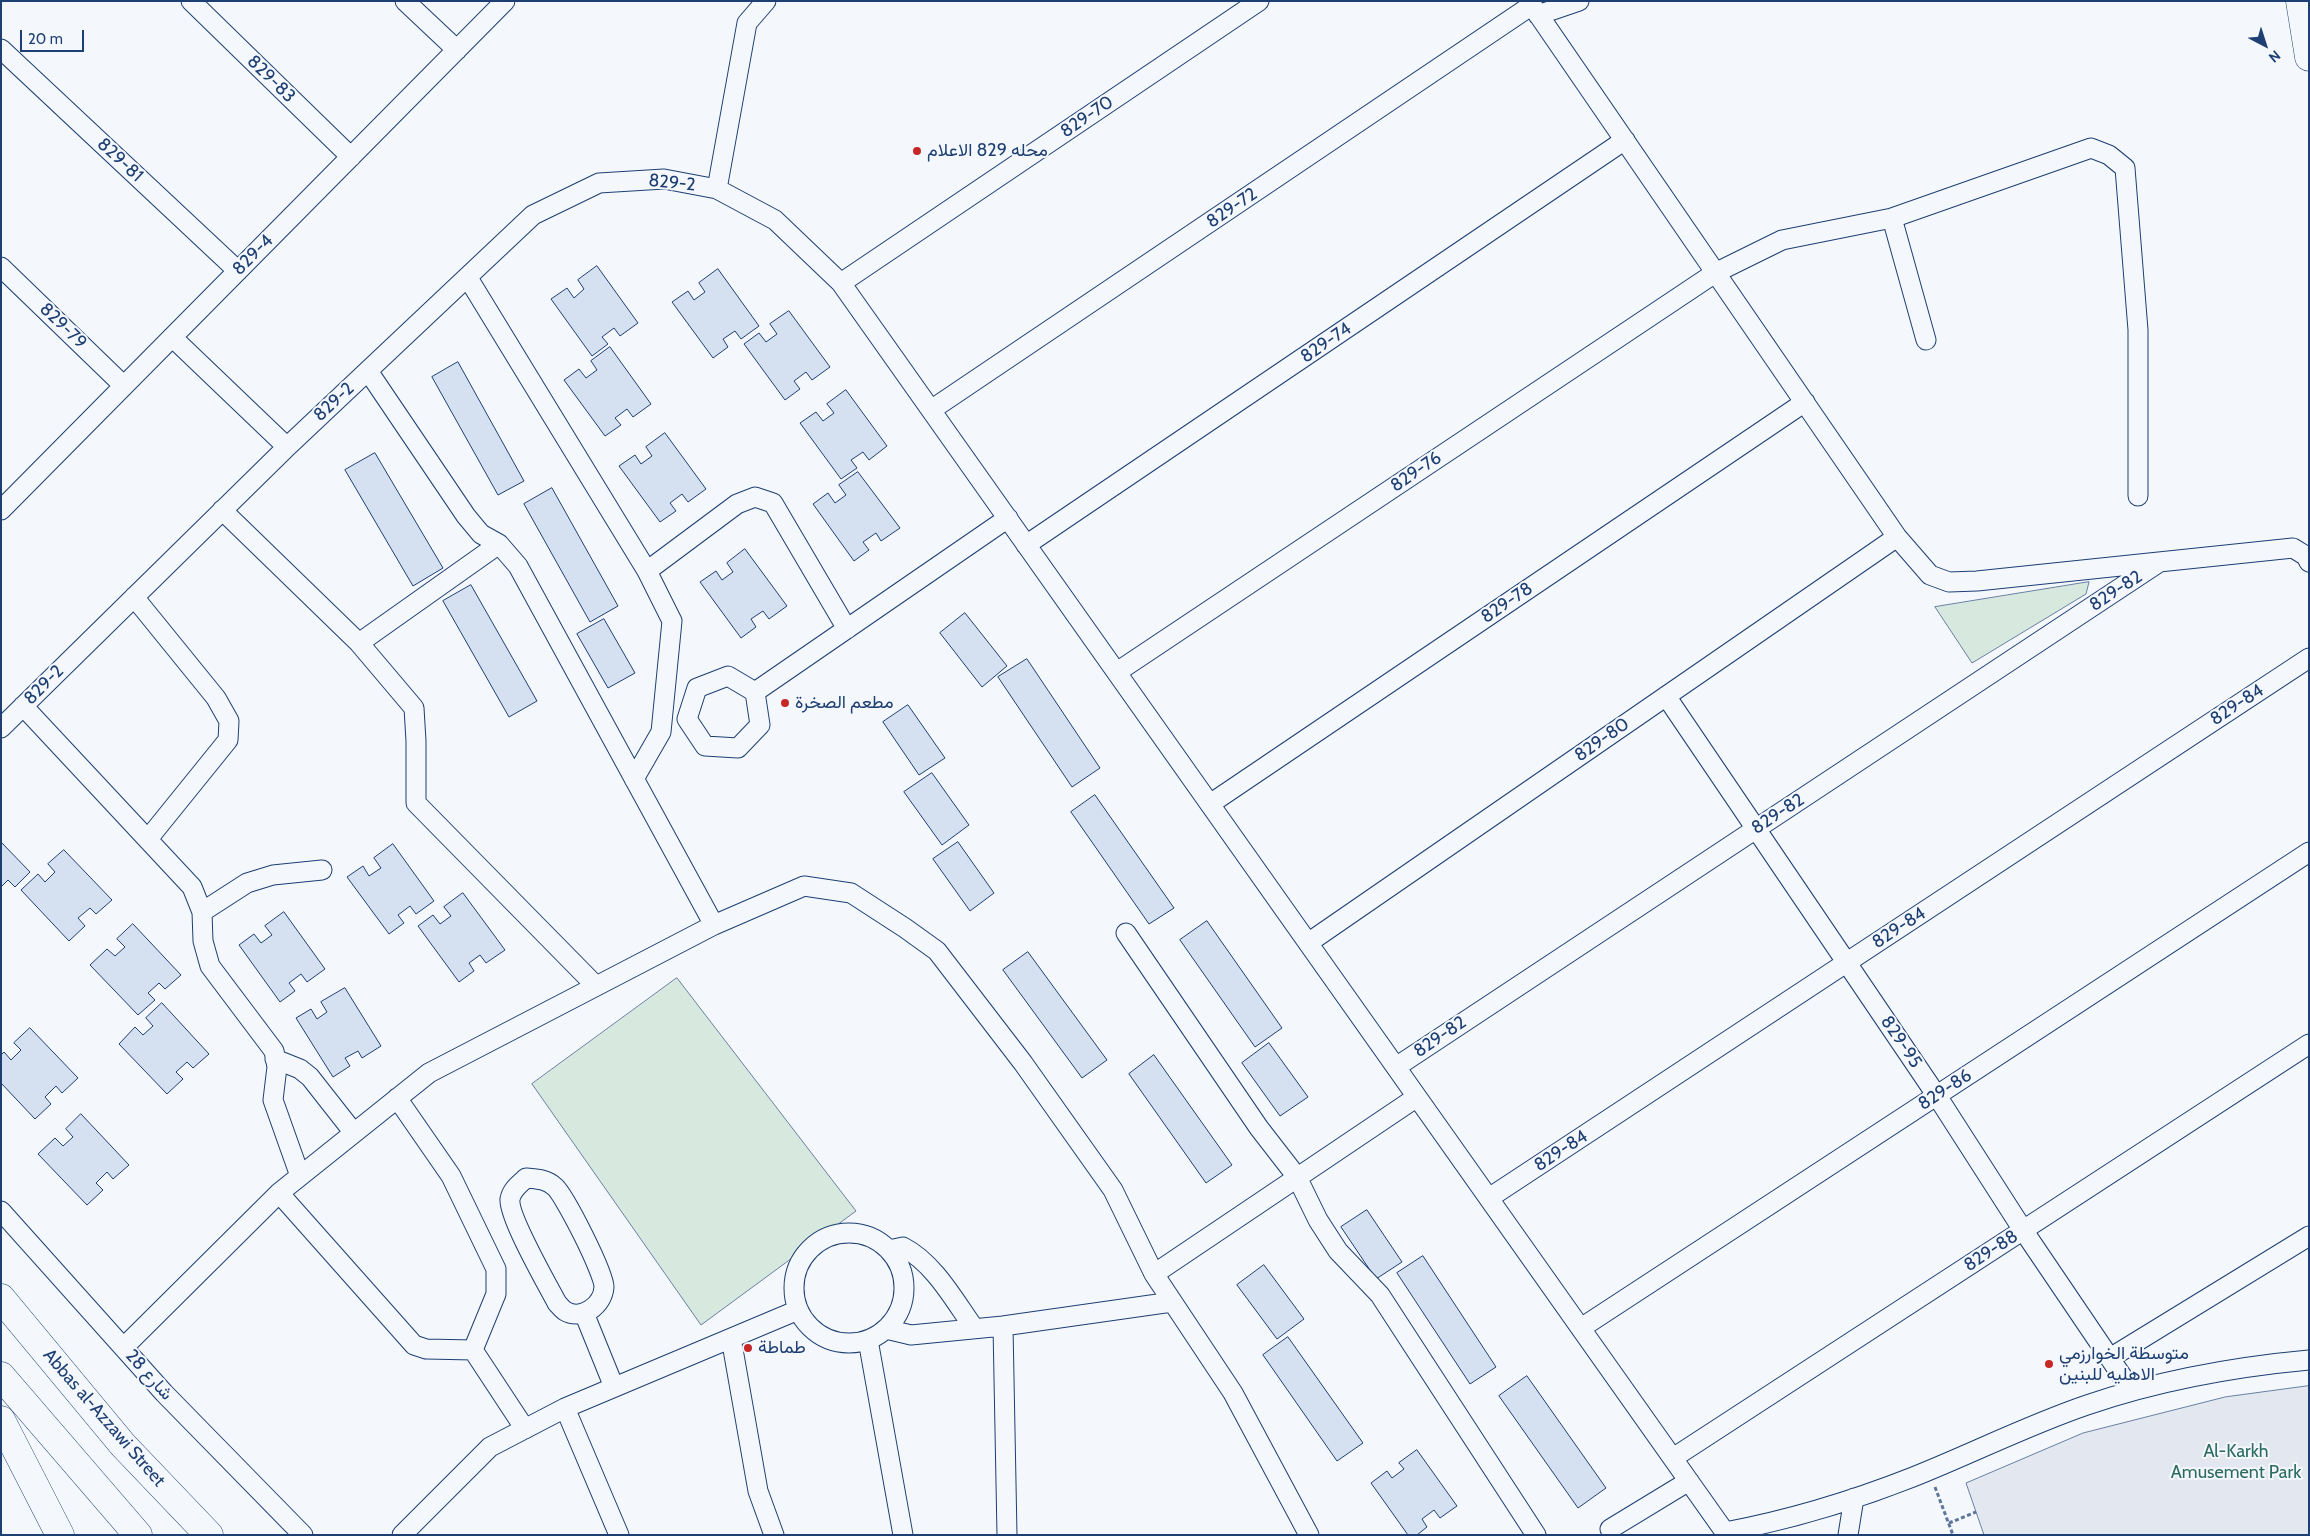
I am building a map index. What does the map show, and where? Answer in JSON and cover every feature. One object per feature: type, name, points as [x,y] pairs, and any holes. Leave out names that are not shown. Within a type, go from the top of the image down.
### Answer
[{"type":"main road","points":[[2300,1],[2309,57]]},
{"type":"main road","name":"Abbas al-Azzawi Street","points":[[1,1298],[123,1445],[209,1535]]},
{"type":"main road","points":[[1,1376],[138,1535]]},
{"type":"main road","points":[[1,1420],[60,1535]]},
{"type":"street","name":"829-83","points":[[191,1],[351,157]]},
{"type":"street","points":[[406,1],[457,50]]},
{"type":"street","name":"829-4","points":[[3,504],[124,386],[506,1]]},
{"type":"street","points":[[717,189],[746,23],[766,1]]},
{"type":"street","name":"829-70","points":[[841,283],[1259,1]]},
{"type":"street","name":"829-72","points":[[931,410],[1533,7],[1579,1]]},
{"type":"street","points":[[1533,7],[1897,537],[1930,575],[1949,582],[2293,548],[2306,556],[2309,562]]},
{"type":"street","name":"829-81","points":[[1,49],[238,271]]},
{"type":"street","name":"829-74","points":[[1026,545],[1624,140]]},
{"type":"street","name":"829-76","points":[[1117,672],[1715,272],[1782,240],[1892,218],[2091,148],[2109,155],[2125,168],[2138,330],[2138,496]]},
{"type":"street","name":"829-2","points":[[1,728],[287,447],[533,215],[599,183],[664,179],[717,189],[774,220],[841,283],[1726,1534]]},
{"type":"street","points":[[1892,218],[1926,340]]},
{"type":"street","name":"829-79","points":[[1,267],[124,386]]},
{"type":"street","points":[[468,278],[647,571],[672,621],[662,732],[634,779]]},
{"type":"street","points":[[172,337],[287,447]]},
{"type":"street","points":[[368,371],[466,516],[481,534],[499,544],[518,566],[714,925]]},
{"type":"street","name":"829-78","points":[[1210,804],[1805,402]]},
{"type":"street","points":[[647,571],[737,504],[755,498],[773,503],[847,629]]},
{"type":"street","points":[[222,510],[359,643],[414,708],[416,803],[595,985]]},
{"type":"street","points":[[756,692],[1008,518]]},
{"type":"street","name":"829-80","points":[[1308,943],[1897,537]]},
{"type":"street","points":[[359,643],[499,544]]},
{"type":"street","name":"829-82","points":[[1396,1067],[2161,562]]},
{"type":"street","points":[[134,597],[216,698],[229,720],[228,740],[148,839]]},
{"type":"street","name":"829-84","points":[[1489,1198],[2309,658]]},
{"type":"street","name":"829-95","points":[[1666,696],[1937,1096],[2022,1230],[2132,1391]]},
{"type":"street","points":[[23,706],[192,887],[202,912],[203,941],[210,966],[274,1051],[277,1067],[274,1100],[300,1176]]},
{"type":"street","name":"829-86","points":[[1581,1328],[2309,852]]},
{"type":"street","points":[[202,912],[247,883],[273,875],[322,870]]},
{"type":"street","points":[[124,1347],[279,1193],[429,1073],[595,985],[714,925],[804,886],[851,894],[906,928],[937,951],[1023,1063],[1113,1190],[1154,1274],[1233,1393],[1310,1535]]},
{"type":"street","points":[[1126,933],[1259,1128],[1297,1176],[1318,1220],[1338,1251],[1380,1295],[1536,1535]]},
{"type":"street","name":"829-88","points":[[1673,1458],[2309,1044]]},
{"type":"street","points":[[275,1058],[300,1069],[310,1077],[354,1133]]},
{"type":"street","points":[[1154,1274],[1417,1097]]},
{"type":"street","points":[[397,1098],[451,1176],[496,1269],[496,1294],[473,1350]]},
{"type":"street","points":[[526,1178],[542,1179],[554,1186],[564,1197],[599,1272],[604,1286],[601,1299],[594,1307],[584,1312],[574,1314],[565,1311],[557,1303],[514,1217],[510,1201],[514,1189],[526,1178]]},
{"type":"street","points":[[279,1193],[414,1345],[426,1349],[473,1350]]},
{"type":"street","name":"شارع 28","points":[[1,1211],[164,1393],[304,1535]]},
{"type":"street","points":[[850,1233],[872,1238],[889,1250],[901,1268],[904,1290],[899,1311],[886,1329],[868,1340],[848,1343],[827,1339],[810,1327],[798,1310],[794,1289],[798,1267],[810,1249],[828,1237],[850,1233]]},
{"type":"street","points":[[2110,1358],[2309,1236]]},
{"type":"street","points":[[889,1250],[902,1247],[915,1253],[940,1280],[974,1328]]},
{"type":"street","points":[[886,1329],[911,1335],[1003,1326],[1172,1302]]},
{"type":"street","points":[[402,1535],[490,1448],[565,1408],[798,1310]]},
{"type":"street","points":[[584,1312],[614,1387]]},
{"type":"street","points":[[1003,1326],[1007,1535]]},
{"type":"street","points":[[731,1338],[758,1490],[774,1535]]},
{"type":"street","points":[[868,1340],[902,1535]]},
{"type":"street","points":[[473,1350],[524,1429]]},
{"type":"street","points":[[1726,1534],[1854,1498],[1929,1470],[2085,1406],[2132,1391],[2217,1371],[2309,1360]]},
{"type":"street","points":[[565,1408],[619,1535]]},
{"type":"street","points":[[1610,1529],[1689,1481]]},
{"type":"street","points":[[1848,1535],[1854,1498]]},
{"type":"path","points":[[1929,1470],[1953,1535]]},
{"type":"path","points":[[1949,1523],[1976,1512]]},
{"type":"shaded area","points":[[2089,582],[2086,594],[1972,663],[1935,607]]},
{"type":"shaded area","points":[[677,978],[856,1211],[701,1325],[532,1084]]},
{"type":"shaded area","name":"Al-Karkh Amusement Park","points":[[2309,1386],[2309,1535],[1984,1535],[1966,1483],[2083,1433],[2225,1397]]},
{"type":"building","points":[[597,266],[638,323],[620,336],[614,328],[602,337],[608,344],[592,356],[551,299],[567,288],[574,298],[584,289],[578,280]]},
{"type":"building","points":[[718,269],[759,326],[741,339],[735,331],[723,339],[728,347],[713,358],[672,302],[688,291],[694,300],[705,292],[699,283]]},
{"type":"building","points":[[789,311],[830,367],[812,380],[806,372],[794,381],[800,389],[785,400],[744,344],[759,333],[766,342],[777,334],[770,324]]},
{"type":"building","points":[[610,347],[651,404],[633,417],[627,409],[615,418],[621,425],[605,436],[564,380],[579,369],[586,378],[597,370],[591,361]]},
{"type":"building","points":[[458,362],[524,481],[498,495],[432,377]]},
{"type":"building","points":[[846,390],[887,446],[869,460],[863,452],[851,460],[857,468],[841,479],[800,423],[816,412],[823,421],[834,413],[827,404]]},
{"type":"building","points":[[665,433],[706,489],[688,502],[682,494],[670,503],[676,511],[660,522],[619,466],[635,455],[641,464],[652,456],[646,447]]},
{"type":"building","points":[[375,453],[443,568],[413,586],[345,470]]},
{"type":"building","points":[[858,472],[900,528],[881,541],[876,533],[863,542],[869,550],[854,561],[813,504],[828,493],[835,503],[846,495],[839,485]]},
{"type":"building","points":[[552,488],[618,606],[590,622],[524,504]]},
{"type":"building","points":[[745,549],[787,606],[769,619],[763,611],[751,619],[756,627],[741,638],[700,582],[716,571],[722,580],[733,572],[727,563]]},
{"type":"building","points":[[471,585],[537,701],[509,717],[443,601]]},
{"type":"building","points":[[965,613],[1007,666],[982,687],[940,633]]},
{"type":"building","points":[[604,619],[635,673],[608,688],[577,634]]},
{"type":"building","points":[[1027,659],[1100,768],[1072,787],[998,677]]},
{"type":"building","points":[[908,705],[945,758],[919,775],[883,722]]},
{"type":"building","points":[[932,773],[969,825],[942,845],[904,792]]},
{"type":"building","points":[[1095,795],[1174,908],[1149,924],[1071,812]]},
{"type":"building","points":[[1,842],[30,872],[15,887],[8,880],[1,887]]},
{"type":"building","points":[[958,842],[994,893],[970,911],[933,859]]},
{"type":"building","points":[[393,844],[434,901],[416,914],[410,906],[398,915],[404,923],[389,934],[347,877],[363,866],[369,876],[381,868],[374,858]]},
{"type":"building","points":[[64,850],[112,900],[96,914],[90,908],[78,918],[85,926],[69,941],[21,890],[38,874],[45,882],[55,872],[48,864]]},
{"type":"building","points":[[463,893],[505,950],[486,963],[480,955],[469,963],[474,971],[459,982],[418,926],[433,915],[440,924],[451,916],[444,907]]},
{"type":"building","points":[[284,912],[325,969],[307,982],[301,974],[289,983],[295,991],[280,1002],[239,945],[254,934],[261,943],[272,935],[265,926]]},
{"type":"building","points":[[1207,921],[1282,1028],[1255,1047],[1180,940]]},
{"type":"building","points":[[133,924],[181,975],[165,989],[159,983],[148,993],[155,1000],[138,1015],[90,965],[107,949],[115,956],[125,947],[117,939]]},
{"type":"building","points":[[1028,952],[1107,1060],[1082,1078],[1003,970]]},
{"type":"building","points":[[345,988],[381,1046],[362,1058],[358,1051],[345,1058],[350,1066],[333,1077],[296,1018],[311,1009],[317,1019],[327,1012],[321,1002]]},
{"type":"building","points":[[162,1003],[209,1054],[193,1068],[187,1062],[176,1072],[183,1079],[167,1094],[119,1044],[135,1027],[143,1035],[153,1026],[146,1018]]},
{"type":"building","points":[[30,1028],[78,1078],[62,1093],[56,1086],[45,1097],[51,1104],[35,1119],[1,1083],[1,1055],[4,1052],[11,1060],[21,1050],[14,1043]]},
{"type":"building","points":[[1269,1043],[1308,1097],[1280,1116],[1242,1063]]},
{"type":"building","points":[[1154,1055],[1232,1165],[1206,1183],[1129,1074]]},
{"type":"building","points":[[81,1114],[129,1165],[113,1179],[107,1172],[96,1183],[103,1190],[87,1205],[38,1154],[55,1138],[63,1146],[73,1137],[66,1129]]},
{"type":"building","points":[[1367,1210],[1402,1262],[1376,1279],[1341,1227]]},
{"type":"building","points":[[1423,1256],[1496,1367],[1470,1384],[1397,1273]]},
{"type":"building","points":[[1264,1265],[1304,1319],[1277,1339],[1237,1285]]},
{"type":"building","points":[[1288,1337],[1363,1443],[1337,1461],[1263,1355]]},
{"type":"building","points":[[1527,1376],[1606,1488],[1578,1508],[1499,1396]]},
{"type":"building","points":[[1417,1450],[1457,1506],[1440,1518],[1434,1510],[1422,1519],[1427,1527],[1417,1535],[1408,1535],[1371,1483],[1387,1471],[1392,1478],[1404,1469],[1399,1463]]},
{"type":"place","name":"محله 829 الاعلام","points":[[917,151]]},
{"type":"place","name":"مطعم الصخرة","points":[[785,703]]},
{"type":"place","name":"طماطة","points":[[748,1348]]},
{"type":"place","name":"متوسطة الخوارزمي الاهليه للبنين","points":[[2049,1364]]}]
